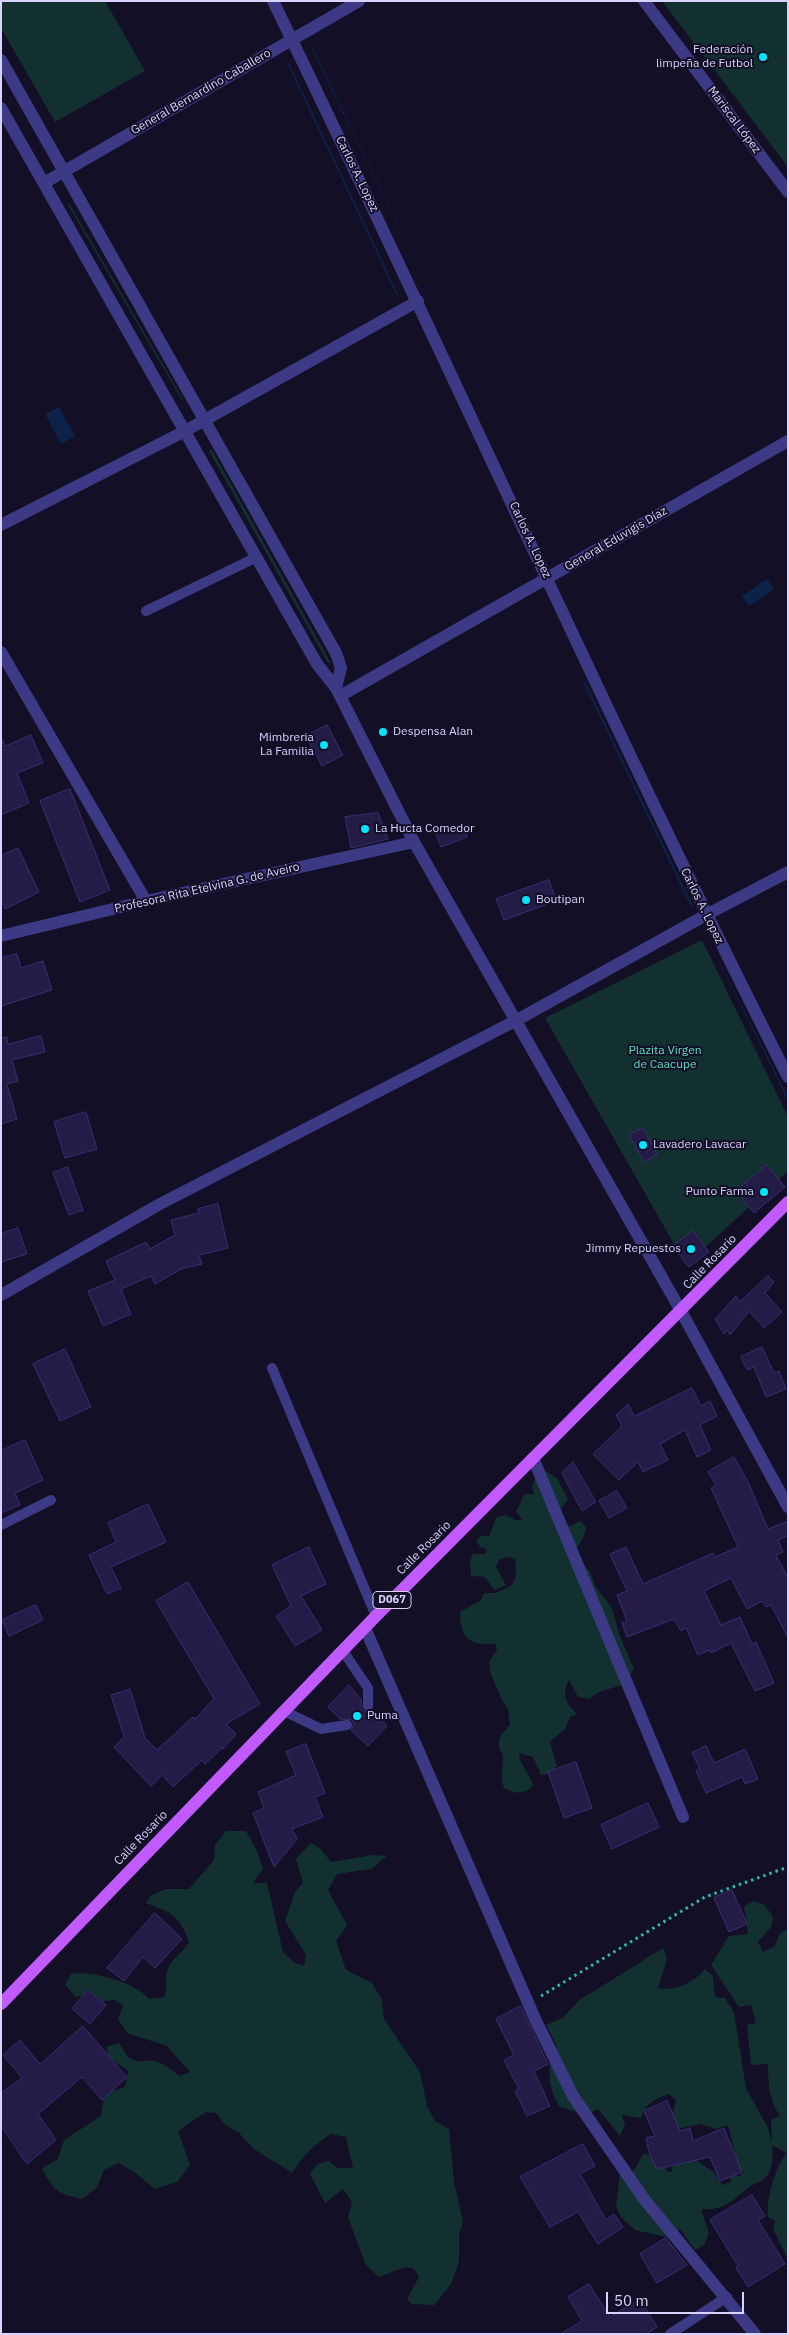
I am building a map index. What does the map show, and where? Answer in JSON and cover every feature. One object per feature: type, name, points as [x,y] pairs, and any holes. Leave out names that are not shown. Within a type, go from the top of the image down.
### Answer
[{"type":"main road","name":"Calle Rosario","points":[[1,2004],[376,1616],[788,1202]]},
{"type":"street","name":"Carlos A. Lopez","points":[[273,1],[418,301],[706,915],[788,1077]]},
{"type":"street","name":"General Bernardino Caballero","points":[[44,183],[359,1]]},
{"type":"street","name":"Mariscal López","points":[[644,1],[788,192]]},
{"type":"street","points":[[1,60],[336,653],[341,668],[338,692]]},
{"type":"street","points":[[1,108],[317,664],[338,692],[414,842],[681,1311],[788,1507]]},
{"type":"street","points":[[1,525],[185,432],[418,301]]},
{"type":"street","name":"General Eduvigis Díaz","points":[[338,692],[548,578],[788,441]]},
{"type":"street","points":[[1,652],[146,901]]},
{"type":"street","name":"Profesora Rita Etelvina G. de Aveiro","points":[[1,936],[146,901],[414,842]]},
{"type":"street","points":[[1,1294],[160,1204],[517,1020],[706,915],[788,872]]},
{"type":"street","points":[[533,1458],[683,1817]]},
{"type":"street","points":[[365,1628],[529,2003],[572,2096],[644,2199],[685,2251],[727,2296],[755,2334]]},
{"type":"lane","points":[[146,611],[257,556]]},
{"type":"lane","points":[[272,1368],[376,1616]]},
{"type":"lane","points":[[1,1525],[51,1500]]},
{"type":"lane","points":[[342,1651],[368,1688],[368,1706]]},
{"type":"lane","points":[[284,1710],[321,1729],[347,1725]]},
{"type":"lane","points":[[670,2334],[727,2296]]},
{"type":"path","points":[[529,2003],[705,1898],[788,1867]]},
{"type":"green space","points":[[1,1],[105,1],[145,71],[55,122],[1,28]]},
{"type":"green space","points":[[662,1],[788,1],[788,167]]},
{"type":"green space","points":[[69,203],[183,399],[182,400],[68,205]]},
{"type":"green space","points":[[210,449],[331,663],[328,663],[209,451]]},
{"type":"green space","name":"Plazita Virgen de Caacupe","points":[[702,940],[788,1117],[788,1171],[686,1265],[545,1018]]},
{"type":"green space","points":[[546,1471],[557,1478],[568,1499],[558,1512],[563,1524],[570,1526],[580,1521],[586,1527],[584,1536],[569,1562],[578,1562],[590,1571],[595,1586],[612,1608],[619,1634],[634,1669],[625,1684],[599,1692],[589,1699],[578,1697],[569,1680],[565,1690],[566,1699],[577,1714],[570,1717],[565,1729],[550,1742],[557,1766],[549,1774],[541,1775],[533,1757],[519,1753],[519,1757],[533,1786],[526,1791],[516,1792],[504,1788],[502,1779],[503,1757],[499,1743],[502,1734],[510,1725],[508,1709],[490,1672],[489,1662],[497,1650],[495,1644],[478,1643],[472,1641],[464,1634],[460,1612],[480,1601],[484,1593],[496,1593],[512,1585],[516,1576],[515,1559],[507,1557],[499,1560],[496,1567],[506,1585],[494,1590],[485,1577],[471,1576],[470,1561],[473,1554],[485,1554],[487,1549],[480,1547],[476,1540],[483,1535],[489,1537],[496,1518],[505,1515],[516,1520],[522,1520],[516,1511],[524,1494],[534,1494],[532,1486],[537,1473]]},
{"type":"green space","points":[[226,1831],[246,1831],[257,1851],[263,1869],[253,1883],[267,1883],[283,1952],[295,1963],[304,1966],[306,1955],[285,1921],[295,1892],[303,1883],[296,1859],[311,1843],[320,1848],[331,1862],[373,1855],[387,1856],[371,1869],[337,1874],[328,1890],[347,1925],[336,1941],[346,1970],[372,1983],[382,2000],[384,2019],[420,2072],[427,2106],[435,2121],[449,2129],[454,2182],[463,2221],[459,2236],[459,2261],[451,2284],[434,2305],[411,2304],[407,2299],[419,2277],[414,2269],[405,2267],[379,2277],[366,2265],[348,2218],[352,2202],[343,2189],[325,2203],[310,2174],[317,2164],[329,2161],[338,2168],[353,2168],[346,2137],[331,2134],[319,2142],[300,2161],[292,2173],[254,2149],[239,2133],[225,2125],[216,2113],[206,2112],[178,2131],[190,2165],[177,2182],[155,2189],[119,2163],[104,2170],[97,2187],[82,2199],[62,2193],[53,2187],[42,2168],[58,2159],[64,2140],[101,2116],[104,2096],[111,2091],[125,2087],[128,2071],[109,2057],[106,2047],[119,2043],[128,2057],[138,2062],[156,2061],[180,2076],[190,2072],[167,2046],[127,2033],[118,2019],[123,2005],[114,2000],[99,2002],[93,1993],[76,1997],[65,1985],[71,1974],[90,1974],[113,1979],[134,1987],[149,1999],[164,1997],[167,1970],[189,1942],[182,1926],[174,1916],[146,1903],[150,1896],[166,1889],[189,1889],[214,1860],[215,1845]]},
{"type":"green space","points":[[754,1901],[765,1905],[773,1917],[771,1927],[758,1942],[763,1952],[775,1946],[780,1933],[788,1929],[788,2259],[773,2229],[775,2221],[768,2217],[768,2201],[772,2184],[778,2167],[786,2153],[772,2145],[773,2158],[765,2178],[722,2207],[701,2209],[709,2233],[704,2245],[695,2250],[680,2229],[666,2237],[635,2230],[621,2217],[616,2207],[620,2173],[634,2170],[644,2153],[664,2163],[667,2171],[672,2172],[673,2164],[692,2158],[713,2171],[722,2185],[731,2182],[730,2175],[740,2176],[744,2171],[739,2169],[728,2125],[716,2129],[700,2124],[673,2130],[671,2122],[676,2100],[669,2094],[651,2102],[641,2118],[622,2115],[625,2124],[620,2136],[598,2109],[586,2115],[560,2107],[553,2093],[550,2080],[551,2049],[557,2046],[546,2025],[564,2017],[578,2001],[663,1948],[667,1959],[658,1988],[665,1989],[684,1985],[695,1979],[705,1969],[713,1976],[715,1997],[725,1998],[734,2012],[746,2088],[768,2128],[772,2143],[771,2120],[780,2116],[773,2104],[770,2091],[768,2064],[751,2065],[747,2025],[756,2023],[751,2005],[739,2007],[711,1965],[729,1936],[748,1934],[744,1906]]},
{"type":"water","points":[[313,49],[477,387],[312,50]]},
{"type":"water","points":[[287,63],[289,63],[398,294],[396,294]]},
{"type":"water","points":[[59,407],[75,436],[61,444],[45,414]]},
{"type":"water","points":[[767,579],[774,589],[749,606],[742,596]]},
{"type":"water","points":[[585,681],[693,906],[691,907],[583,682]]},
{"type":"water","points":[[705,933],[788,1097],[788,1101]]},
{"type":"building","name":"Mimbreria La Familia","points":[[327,725],[343,755],[322,766],[306,736]]},
{"type":"building","points":[[31,735],[43,763],[17,773],[29,803],[1,815],[1,737],[5,746]]},
{"type":"building","points":[[70,789],[110,890],[80,902],[40,801]]},
{"type":"building","name":"La Hucta Comedor","points":[[378,813],[388,839],[351,848],[345,817]]},
{"type":"building","points":[[463,824],[467,837],[441,847],[436,833]]},
{"type":"building","points":[[18,848],[39,892],[5,909],[1,900],[1,856]]},
{"type":"building","name":"Boutipan","points":[[549,880],[556,901],[504,920],[496,899]]},
{"type":"building","points":[[17,954],[21,968],[43,961],[52,990],[1,1006],[1,958]]},
{"type":"building","points":[[41,1036],[45,1052],[12,1060],[18,1081],[7,1084],[17,1119],[1,1124],[1,1038],[7,1037],[8,1044]]},
{"type":"building","points":[[86,1112],[97,1149],[65,1158],[54,1122]]},
{"type":"building","name":"Lavadero Lavacar","points":[[643,1128],[657,1154],[644,1162],[629,1135]]},
{"type":"building","points":[[767,1165],[785,1187],[754,1213],[736,1191]]},
{"type":"building","points":[[68,1167],[83,1210],[69,1215],[53,1173]]},
{"type":"building","points":[[218,1204],[228,1248],[199,1255],[202,1264],[181,1269],[155,1284],[151,1276],[121,1289],[131,1314],[103,1326],[88,1291],[115,1280],[106,1261],[146,1242],[150,1249],[175,1235],[171,1220],[199,1213],[198,1209]]},
{"type":"building","points":[[18,1228],[27,1254],[1,1262],[1,1234]]},
{"type":"building","name":"Jimmy Repuestos","points":[[693,1231],[709,1252],[689,1267],[673,1246]]},
{"type":"building","points":[[768,1276],[774,1282],[765,1293],[782,1312],[764,1328],[749,1311],[730,1335],[727,1330],[724,1334],[715,1319],[736,1296],[739,1302]]},
{"type":"building","points":[[762,1347],[774,1373],[779,1371],[786,1389],[766,1397],[754,1367],[747,1370],[741,1357]]},
{"type":"building","points":[[65,1349],[91,1407],[60,1421],[33,1364]]},
{"type":"building","points":[[692,1388],[701,1406],[710,1401],[717,1416],[700,1425],[711,1450],[697,1457],[685,1430],[660,1444],[668,1460],[643,1472],[638,1462],[619,1480],[593,1454],[622,1426],[616,1415],[628,1404],[634,1416]]},
{"type":"building","points":[[25,1440],[43,1480],[15,1493],[20,1505],[1,1513],[1,1451]]},
{"type":"building","points":[[734,1457],[749,1484],[768,1529],[788,1521],[788,1536],[778,1540],[783,1552],[776,1555],[788,1578],[788,1638],[771,1605],[766,1607],[762,1601],[747,1609],[731,1578],[704,1591],[721,1625],[740,1617],[752,1644],[756,1642],[774,1683],[755,1691],[731,1643],[711,1653],[709,1650],[698,1655],[686,1628],[681,1631],[674,1619],[627,1637],[622,1623],[627,1621],[617,1595],[627,1591],[610,1554],[626,1547],[643,1584],[713,1553],[715,1557],[738,1547],[711,1488],[716,1485],[708,1472]]},
{"type":"building","points":[[573,1462],[596,1502],[582,1511],[562,1473]]},
{"type":"building","points":[[617,1491],[627,1508],[609,1518],[599,1501]]},
{"type":"building","points":[[148,1504],[166,1542],[111,1567],[121,1588],[107,1594],[89,1555],[116,1542],[108,1523]]},
{"type":"building","points":[[309,1547],[326,1584],[301,1596],[322,1630],[295,1646],[276,1616],[291,1606],[272,1565]]},
{"type":"building","points":[[188,1582],[260,1704],[226,1724],[236,1734],[223,1749],[205,1764],[202,1760],[173,1787],[162,1775],[151,1786],[114,1747],[124,1737],[111,1695],[130,1689],[145,1738],[157,1750],[193,1717],[195,1719],[214,1699],[156,1601]]},
{"type":"building","points":[[36,1605],[43,1620],[9,1636],[2,1620]]},
{"type":"building","name":"Puma","points":[[349,1685],[361,1699],[362,1710],[368,1713],[373,1711],[387,1726],[368,1746],[351,1730],[354,1724],[352,1720],[340,1719],[328,1707]]},
{"type":"building","points":[[306,1744],[325,1793],[315,1797],[323,1817],[292,1829],[297,1839],[274,1867],[253,1813],[264,1808],[258,1792],[296,1775],[286,1752]]},
{"type":"building","points":[[706,1746],[714,1763],[745,1749],[758,1779],[745,1784],[742,1777],[706,1793],[696,1771],[700,1769],[692,1753]]},
{"type":"building","points":[[576,1762],[592,1808],[564,1818],[548,1772]]},
{"type":"building","points":[[648,1803],[659,1827],[612,1849],[601,1825]]},
{"type":"building","points":[[732,1890],[747,1924],[729,1932],[714,1898]]},
{"type":"building","points":[[155,1913],[182,1939],[155,1968],[143,1957],[124,1981],[107,1968]]},
{"type":"building","points":[[88,1990],[106,2005],[90,2024],[72,2009]]},
{"type":"building","points":[[521,2006],[548,2064],[534,2071],[550,2106],[527,2116],[515,2091],[519,2089],[504,2060],[514,2055],[496,2019]]},
{"type":"building","points":[[83,2026],[127,2077],[102,2100],[82,2077],[38,2114],[56,2140],[27,2164],[1,2126],[1,2093],[22,2078],[3,2055],[20,2040],[40,2064]]},
{"type":"building","points":[[667,2101],[680,2131],[690,2128],[693,2141],[724,2128],[742,2172],[720,2181],[710,2157],[657,2169],[650,2156],[646,2138],[655,2136],[644,2111]]},
{"type":"building","points":[[583,2144],[595,2166],[580,2174],[606,2220],[614,2214],[623,2227],[598,2244],[578,2212],[550,2227],[520,2177]]},
{"type":"building","points":[[752,2195],[765,2216],[758,2220],[785,2264],[748,2287],[736,2268],[738,2266],[710,2220]]},
{"type":"building","points":[[666,2238],[687,2265],[657,2283],[640,2254]]},
{"type":"building","points":[[589,2284],[610,2317],[640,2299],[657,2327],[646,2334],[560,2334],[582,2321],[568,2297]]},
{"type":"place","name":"Federación limpeña de Futbol","points":[[763,57]]},
{"type":"place","name":"Despensa Alan","points":[[383,732]]},
{"type":"place","name":"Mimbreria La Familia","points":[[324,745]]},
{"type":"place","name":"La Hucta Comedor","points":[[365,829]]},
{"type":"place","name":"Boutipan","points":[[526,900]]},
{"type":"place","name":"Lavadero Lavacar","points":[[643,1145]]},
{"type":"place","name":"Punto Farma","points":[[764,1192]]},
{"type":"place","name":"Jimmy Repuestos","points":[[691,1249]]},
{"type":"place","name":"Puma","points":[[357,1716]]}]
